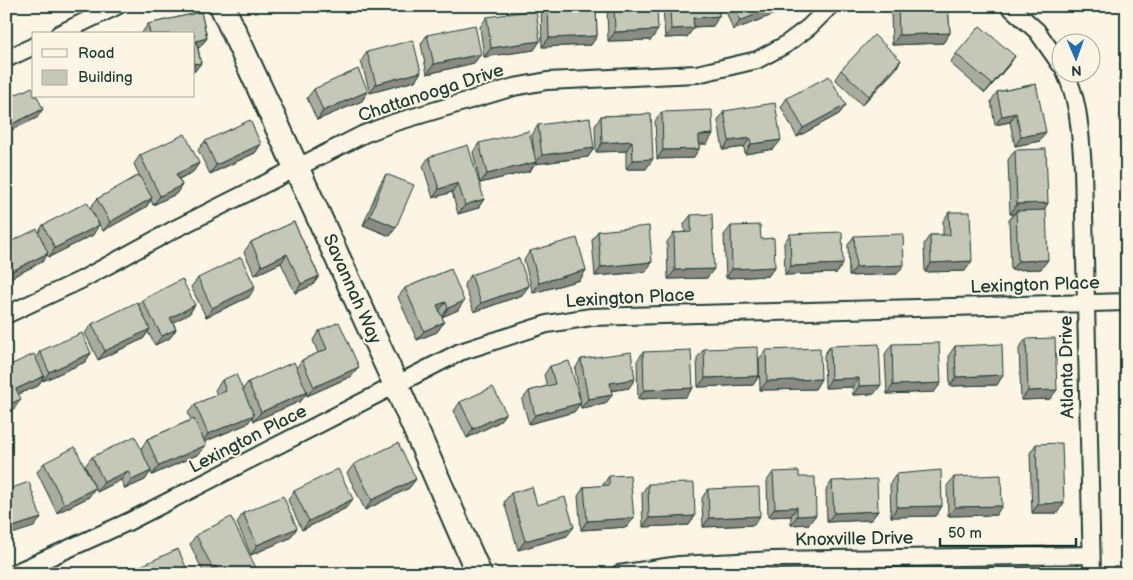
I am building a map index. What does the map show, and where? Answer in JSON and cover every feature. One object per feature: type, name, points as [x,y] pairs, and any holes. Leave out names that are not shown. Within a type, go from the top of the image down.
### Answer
[{"type":"street","points":[[63,32],[117,6]]},
{"type":"street","name":"Savannah Way","points":[[222,6],[298,169],[479,574]]},
{"type":"street","name":"Chattanooga Drive","points":[[6,314],[81,280],[173,230],[298,169],[364,134],[393,123],[514,87],[547,81],[697,74],[757,60],[785,45],[809,27],[830,6]]},
{"type":"street","points":[[1009,6],[1037,32],[1050,50]]},
{"type":"street","points":[[6,59],[32,47]]},
{"type":"street","name":"Atlanta Drive","points":[[1069,82],[1079,114],[1083,168],[1092,574]]},
{"type":"street","name":"Lexington Place","points":[[12,574],[128,522],[396,387],[460,352],[547,324],[591,317],[1127,302]]},
{"type":"street","name":"Knoxville Drive","points":[[619,574],[679,565],[773,560],[1091,555]]},
{"type":"building","points":[[548,6],[596,6],[597,36],[549,38]]},
{"type":"building","points":[[614,6],[657,6],[658,30],[615,32]]},
{"type":"building","points":[[670,6],[718,6],[719,16],[693,18],[694,28],[671,29]]},
{"type":"building","points":[[734,6],[776,6],[740,21]]},
{"type":"building","points":[[898,6],[948,6],[950,33],[899,35]]},
{"type":"building","points":[[536,10],[540,41],[491,48],[487,17]]},
{"type":"building","points":[[201,12],[207,38],[196,41],[201,63],[195,64],[195,32],[150,32],[148,24]]},
{"type":"building","points":[[475,25],[481,54],[434,64],[427,35]]},
{"type":"building","points":[[980,26],[1015,56],[992,84],[956,54]]},
{"type":"building","points":[[874,35],[901,60],[869,96],[841,70]]},
{"type":"building","points":[[413,40],[421,72],[376,84],[367,52]]},
{"type":"building","points":[[358,69],[368,91],[323,111],[314,89]]},
{"type":"building","points":[[829,76],[846,105],[803,128],[787,98]]},
{"type":"building","points":[[1036,84],[1046,132],[1021,137],[1016,113],[1002,116],[997,92]]},
{"type":"building","points":[[32,87],[32,98],[38,98],[43,109],[6,127],[6,99]]},
{"type":"building","points":[[775,103],[781,140],[751,144],[750,138],[729,141],[724,111]]},
{"type":"building","points":[[712,110],[713,134],[699,135],[699,149],[663,150],[662,112]]},
{"type":"building","points":[[651,114],[653,159],[633,160],[632,141],[602,143],[601,116]]},
{"type":"building","points":[[590,118],[594,148],[542,155],[538,125]]},
{"type":"building","points":[[250,120],[261,144],[216,165],[205,141]]},
{"type":"building","points":[[529,131],[536,162],[487,174],[479,143]]},
{"type":"building","points":[[185,134],[199,163],[176,174],[182,185],[160,196],[140,155]]},
{"type":"building","points":[[468,145],[484,199],[465,205],[458,183],[439,189],[429,157]]},
{"type":"building","points":[[1046,149],[1048,203],[1017,204],[1015,150]]},
{"type":"building","points":[[386,174],[414,185],[396,227],[370,216]]},
{"type":"building","points":[[139,175],[152,198],[110,222],[97,199]]},
{"type":"building","points":[[87,202],[99,225],[55,248],[43,225]]},
{"type":"building","points":[[1046,210],[1048,260],[1018,261],[1016,211]]},
{"type":"building","points":[[949,212],[970,212],[972,261],[931,263],[930,235],[950,235]]},
{"type":"building","points":[[712,214],[714,269],[675,270],[674,233],[691,232],[691,215]]},
{"type":"building","points":[[294,222],[319,276],[301,284],[287,254],[262,266],[251,242]]},
{"type":"building","points":[[760,225],[761,239],[774,238],[775,267],[732,269],[731,226]]},
{"type":"building","points":[[649,226],[652,262],[601,267],[598,231]]},
{"type":"building","points":[[37,229],[48,253],[6,274],[6,244]]},
{"type":"building","points":[[842,232],[843,264],[791,266],[790,234]]},
{"type":"building","points":[[903,234],[904,265],[856,267],[854,236]]},
{"type":"building","points":[[577,238],[586,270],[539,283],[530,251]]},
{"type":"building","points":[[241,257],[255,287],[212,308],[198,278]]},
{"type":"building","points":[[519,258],[529,286],[481,303],[471,275]]},
{"type":"building","points":[[451,269],[464,301],[448,308],[446,302],[437,305],[444,322],[424,331],[405,288]]},
{"type":"building","points":[[182,279],[195,305],[170,318],[176,329],[162,336],[142,300]]},
{"type":"building","points":[[137,302],[150,329],[105,351],[92,324]]},
{"type":"building","points":[[339,322],[359,367],[314,387],[302,360],[327,349],[319,331]]},
{"type":"building","points":[[82,333],[91,353],[49,372],[40,351]]},
{"type":"building","points":[[1055,338],[1057,390],[1028,391],[1026,339]]},
{"type":"building","points":[[939,343],[941,383],[893,385],[892,344]]},
{"type":"building","points":[[879,344],[881,385],[859,386],[859,378],[831,379],[830,346]]},
{"type":"building","points":[[1002,344],[1003,375],[956,377],[955,346]]},
{"type":"building","points":[[758,347],[759,376],[705,378],[704,349]]},
{"type":"building","points":[[820,348],[821,379],[767,381],[766,350]]},
{"type":"building","points":[[691,350],[693,388],[644,390],[643,352]]},
{"type":"building","points":[[631,352],[635,379],[610,383],[612,395],[588,399],[581,359]]},
{"type":"building","points":[[34,354],[44,376],[16,389],[21,399],[6,406],[6,367]]},
{"type":"building","points":[[569,361],[581,403],[535,415],[529,391],[555,384],[550,366]]},
{"type":"building","points":[[294,362],[307,392],[261,412],[248,382]]},
{"type":"building","points":[[236,374],[254,415],[208,434],[195,404],[226,391],[222,380]]},
{"type":"building","points":[[493,387],[506,413],[473,429],[460,402]]},
{"type":"building","points":[[194,419],[206,445],[159,466],[147,439]]},
{"type":"building","points":[[135,436],[151,471],[132,480],[128,471],[104,482],[92,457]]},
{"type":"building","points":[[398,443],[416,479],[372,500],[354,464]]},
{"type":"building","points":[[1062,443],[1064,503],[1038,504],[1036,444]]},
{"type":"building","points":[[75,447],[95,488],[64,504],[44,463]]},
{"type":"building","points":[[338,469],[353,499],[309,521],[294,491]]},
{"type":"building","points":[[941,470],[942,506],[897,507],[896,474]]},
{"type":"building","points":[[799,471],[799,477],[815,477],[816,515],[797,516],[797,507],[775,508],[773,472]]},
{"type":"building","points":[[630,475],[634,518],[587,521],[584,487],[609,485],[609,476]]},
{"type":"building","points":[[1001,475],[1002,506],[955,507],[954,477]]},
{"type":"building","points":[[877,479],[878,511],[834,513],[832,481]]},
{"type":"building","points":[[29,482],[41,518],[6,529],[6,490]]},
{"type":"building","points":[[694,483],[695,516],[649,518],[648,484]]},
{"type":"building","points":[[532,487],[537,505],[565,497],[574,527],[525,541],[511,493]]},
{"type":"building","points":[[759,487],[760,516],[709,518],[708,489]]},
{"type":"building","points":[[283,496],[297,528],[257,545],[243,513]]},
{"type":"building","points":[[231,517],[256,568],[244,574],[219,574],[216,566],[212,567],[196,535]]},
{"type":"building","points":[[178,549],[189,574],[136,574],[134,569]]}]
